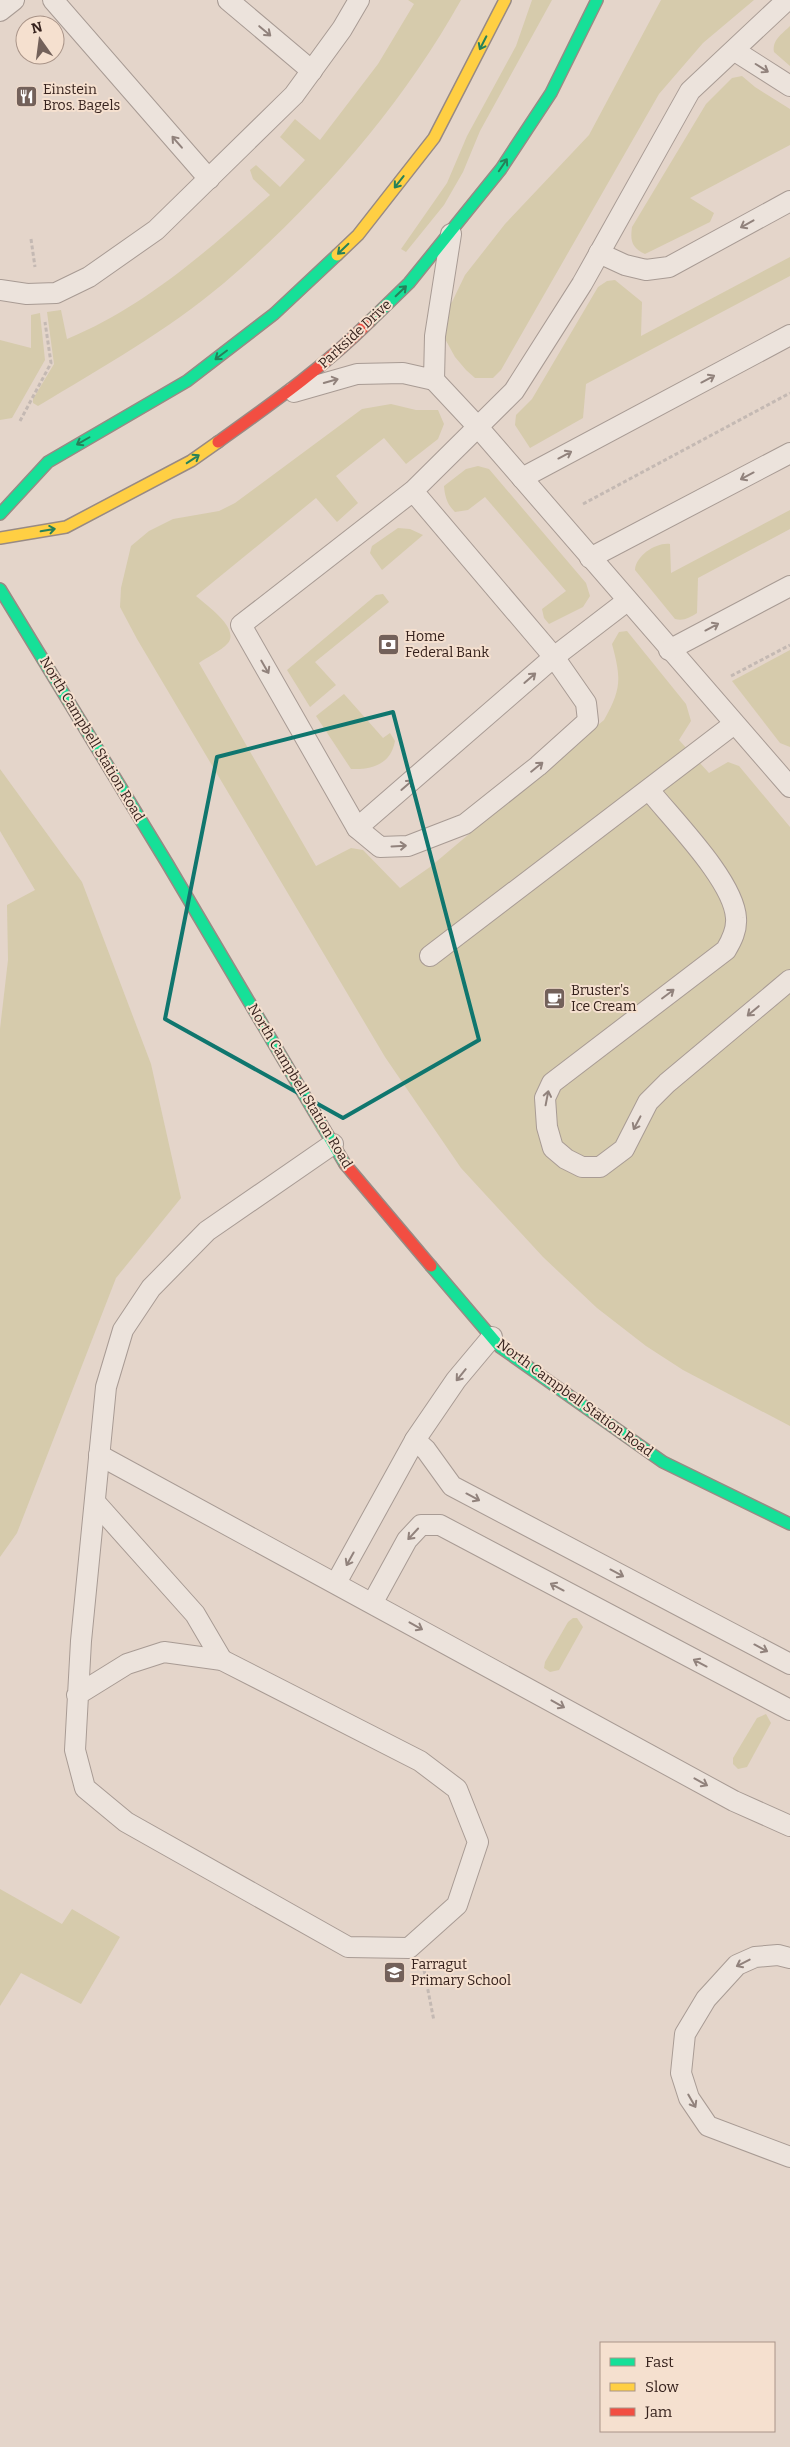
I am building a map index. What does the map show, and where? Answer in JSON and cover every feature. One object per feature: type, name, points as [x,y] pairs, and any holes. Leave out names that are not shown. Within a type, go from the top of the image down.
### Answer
[{"type":"street","points":[[0,514],[29,485],[48,462],[187,381],[274,314],[358,235],[434,138],[505,0]]},
{"type":"street","name":"Parkside Drive","points":[[0,538],[66,527],[191,461],[284,395],[342,349],[409,283],[451,234],[501,169],[551,93],[597,0]]},
{"type":"street","name":"North Campbell Station Road","points":[[0,589],[167,863],[346,1166],[500,1347],[664,1462],[790,1524]]},
{"type":"lane","points":[[0,11],[14,0]]},
{"type":"lane","points":[[54,0],[209,179]]},
{"type":"lane","points":[[228,0],[312,71]]},
{"type":"lane","points":[[0,290],[27,294],[56,293],[90,277],[156,230],[294,95],[342,29],[359,0]]},
{"type":"lane","points":[[413,491],[554,657],[586,703],[588,721],[576,734],[465,824],[408,846],[380,847],[357,828],[241,625],[413,491],[514,391],[599,253],[690,91],[735,51],[787,0]]},
{"type":"lane","points":[[735,51],[790,86]]},
{"type":"lane","points":[[599,253],[625,265],[646,270],[659,270],[670,267],[790,201]]},
{"type":"lane","points":[[434,380],[435,336],[451,234]]},
{"type":"lane","points":[[522,478],[790,335]]},
{"type":"lane","points":[[284,395],[357,374],[403,373],[434,380],[477,426],[790,788]]},
{"type":"lane","points":[[590,558],[790,453]]},
{"type":"lane","points":[[669,650],[790,586]]},
{"type":"lane","points":[[357,828],[554,657],[627,601]]},
{"type":"lane","points":[[430,956],[734,724]]},
{"type":"lane","points":[[649,790],[719,876],[728,890],[736,918],[735,935],[726,950],[552,1083],[545,1098],[547,1127],[553,1148],[566,1159],[582,1167],[600,1167],[624,1149],[648,1102],[667,1083],[790,980]]},
{"type":"lane","points":[[77,1694],[127,1664],[164,1652],[222,1660],[420,1761],[458,1789],[478,1842],[456,1905],[409,1948],[348,1947],[126,1822],[85,1788],[74,1750],[77,1694],[106,1387],[123,1330],[151,1288],[208,1231],[333,1144]]},
{"type":"lane","points":[[336,1583],[415,1440],[456,1380],[492,1337]]},
{"type":"lane","points":[[415,1440],[426,1450],[452,1486],[790,1664]]},
{"type":"lane","points":[[99,1455],[373,1602],[734,1801],[790,1826]]},
{"type":"lane","points":[[95,1502],[195,1614],[222,1660]]},
{"type":"lane","points":[[373,1602],[407,1540],[421,1525],[440,1526],[790,1710]]},
{"type":"lane","points":[[790,1958],[778,1954],[755,1957],[737,1965],[706,1999],[685,2034],[681,2073],[689,2098],[708,2126],[790,2157]]},
{"type":"path","points":[[20,421],[51,363],[31,239]]},
{"type":"path","points":[[556,518],[790,393]]},
{"type":"path","points":[[704,690],[790,645]]},
{"type":"path","points":[[418,1940],[434,2022]]},
{"type":"highlighted area","points":[[393,712],[479,1040],[343,1118],[165,1019],[217,757]]},
{"type":"shaded area","points":[[408,0],[461,0],[412,78],[355,152],[324,187],[258,253],[202,301],[110,363],[38,406],[33,403],[33,399],[54,364],[47,312],[61,310],[67,339],[96,326],[123,311],[175,276],[270,195],[253,179],[250,170],[256,165],[280,187],[305,160],[280,137],[295,119],[320,140],[378,64],[414,4]]},
{"type":"shaded area","points":[[532,0],[552,0],[480,131],[463,172],[444,205],[406,252],[401,249],[447,183],[467,136],[516,46]]},
{"type":"shaded area","points":[[661,0],[754,0],[703,43],[659,94],[501,370],[493,378],[475,378],[455,357],[444,337],[444,306],[452,302],[465,275],[505,224],[589,135]]},
{"type":"shaded area","points":[[790,26],[790,66],[774,52],[774,48],[778,38]]},
{"type":"shaded area","points":[[742,76],[755,87],[790,109],[790,145],[690,198],[714,213],[710,222],[645,254],[641,252],[633,244],[631,236],[632,227],[706,104],[732,78]]},
{"type":"shaded area","points":[[790,257],[790,276],[586,384],[583,418],[530,448],[515,425],[516,415],[532,399],[598,287],[607,281],[615,280],[642,302],[641,336]]},
{"type":"shaded area","points":[[40,313],[45,360],[12,418],[0,420],[0,340],[31,348],[31,315]]},
{"type":"shaded area","points":[[391,404],[416,410],[438,410],[444,424],[438,439],[406,464],[384,438],[336,476],[358,503],[337,522],[316,498],[196,596],[226,624],[230,637],[225,646],[199,663],[316,866],[351,848],[363,850],[400,888],[430,867],[604,720],[614,699],[618,683],[617,666],[612,644],[619,632],[627,631],[686,704],[691,721],[679,740],[709,773],[728,762],[739,766],[790,827],[790,1426],[683,1370],[646,1346],[597,1308],[543,1257],[461,1168],[385,1057],[137,639],[120,607],[121,588],[131,546],[149,531],[173,519],[219,511],[235,503],[362,409]]},
{"type":"shaded area","points":[[478,466],[489,469],[586,583],[590,596],[583,607],[549,624],[544,618],[542,609],[566,591],[485,497],[468,510],[455,512],[450,506],[444,486],[466,469]]},
{"type":"shaded area","points":[[790,510],[790,529],[698,578],[697,613],[686,619],[675,619],[635,570],[639,559],[653,547],[670,544],[671,573]]},
{"type":"shaded area","points":[[398,528],[410,529],[423,535],[382,570],[370,553],[372,546]]},
{"type":"shaded area","points":[[383,594],[389,602],[315,662],[336,685],[310,707],[287,670],[376,595]]},
{"type":"shaded area","points":[[790,650],[790,747],[780,743],[732,681]]},
{"type":"shaded area","points":[[344,694],[383,738],[390,733],[395,741],[393,749],[385,760],[373,767],[351,769],[316,716]]},
{"type":"shaded area","points":[[0,769],[82,882],[151,1064],[181,1198],[116,1278],[17,1533],[0,1557],[0,1029],[8,960],[7,905],[35,890],[0,831]]},
{"type":"shaded area","points":[[573,1618],[577,1618],[583,1627],[559,1670],[550,1672],[544,1668],[545,1662],[568,1622]]},
{"type":"shaded area","points":[[766,1714],[771,1723],[747,1767],[738,1769],[733,1764],[733,1758],[757,1718]]},
{"type":"shaded area","points":[[0,1889],[62,1924],[72,1909],[120,1937],[81,2004],[21,1973],[0,2006]]},
{"type":"traffic: fast","points":[[370,321],[409,283],[501,169],[551,93],[597,0]]},
{"type":"traffic: fast","points":[[0,514],[48,462],[187,381],[274,314],[337,255]]},
{"type":"traffic: fast","points":[[0,589],[167,863],[345,1164]]},
{"type":"traffic: fast","points":[[431,1266],[500,1347],[663,1462],[790,1524]]},
{"type":"traffic: slow","points":[[337,255],[358,235],[434,138],[505,0]]},
{"type":"traffic: slow","points":[[0,538],[66,527],[191,461],[218,442]]},
{"type":"traffic: jam","points":[[218,442],[316,369],[370,321]]},
{"type":"traffic: jam","points":[[345,1164],[431,1266]]},
{"type":"place","name":"Einstein Bros. Bagels","points":[[27,97]]},
{"type":"place","name":"Home Federal Bank","points":[[389,644]]},
{"type":"place","name":"Bruster's Ice Cream","points":[[555,998]]},
{"type":"place","name":"Farragut Primary School","points":[[395,1972]]}]
